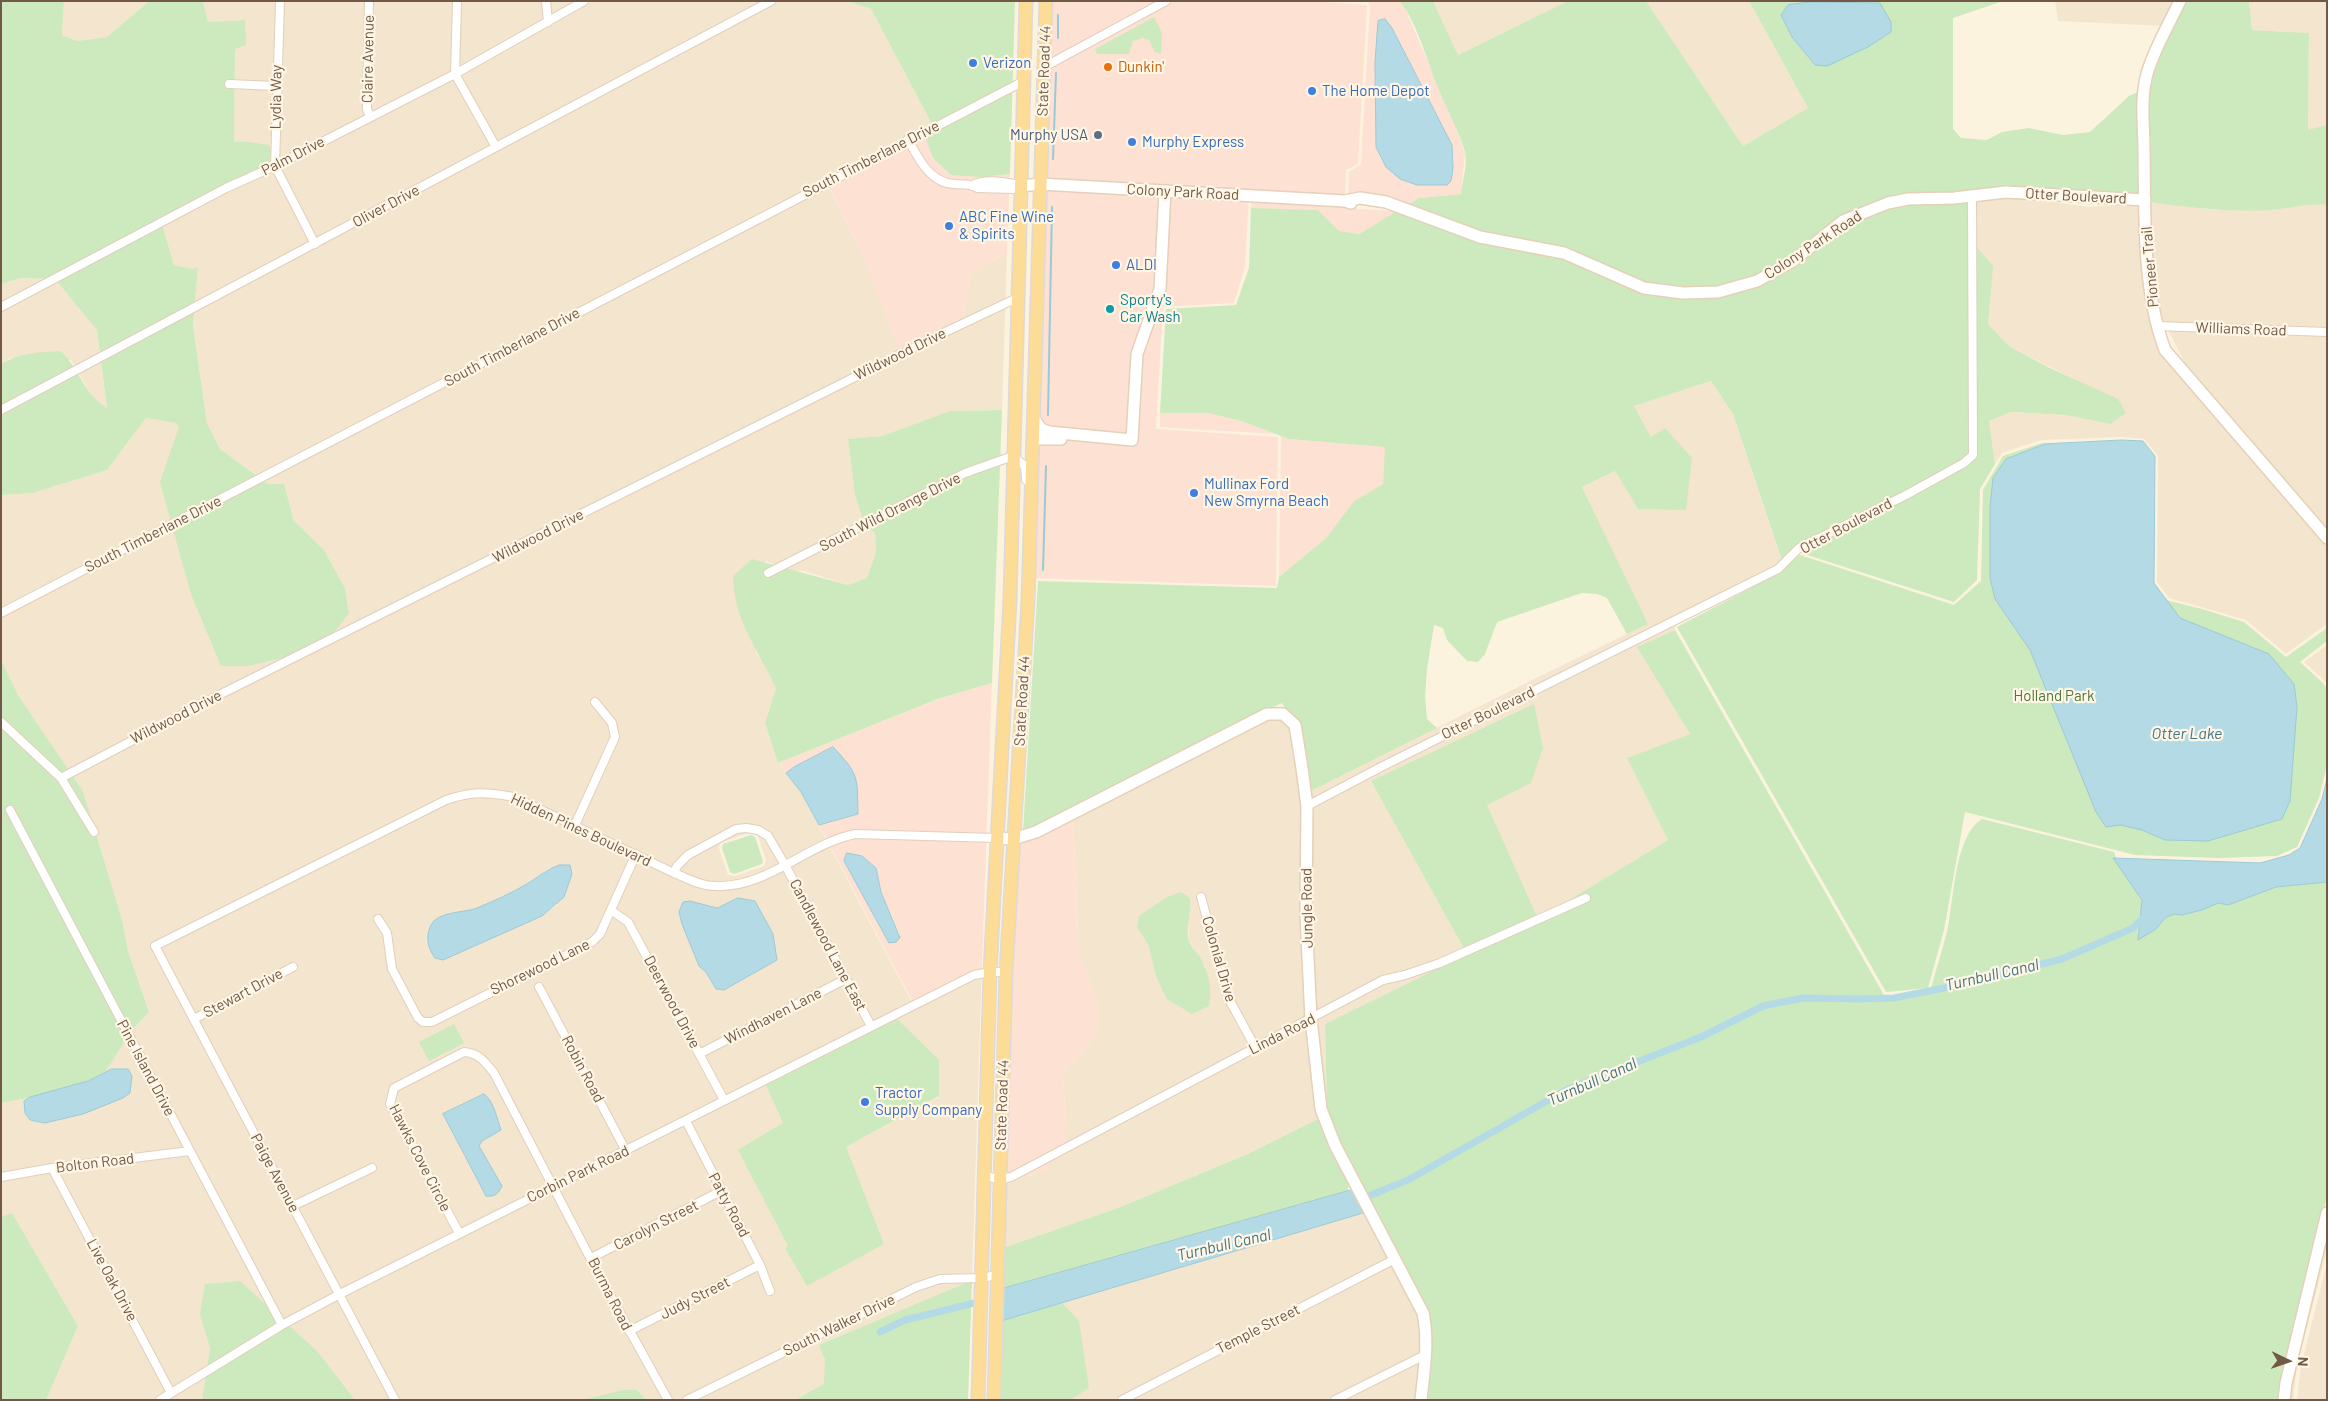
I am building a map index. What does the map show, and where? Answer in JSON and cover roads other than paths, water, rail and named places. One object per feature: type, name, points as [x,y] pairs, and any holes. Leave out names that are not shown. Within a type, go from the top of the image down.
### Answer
[{"type":"main road","name":"State Road 44","points":[[978,1400],[990,972],[1007,673],[1026,1]]},
{"type":"main road","name":"State Road 44","points":[[994,1400],[1006,972],[1028,595],[1046,1]]},
{"type":"main road","points":[[1017,303],[1023,341],[1020,427],[1023,434],[1033,439]]},
{"type":"street","name":"Lydia Way","points":[[280,1],[275,166],[315,244]]},
{"type":"street","name":"Claire Avenue","points":[[369,1],[366,109],[370,117]]},
{"type":"street","points":[[456,1],[455,74],[496,147]]},
{"type":"street","points":[[546,1],[548,22]]},
{"type":"street","name":"Palm Drive","points":[[1,307],[226,188],[275,166],[455,74],[584,1]]},
{"type":"street","name":"Oliver Drive","points":[[1,410],[771,1]]},
{"type":"street","points":[[1044,67],[1166,1]]},
{"type":"street","name":"Pioneer Trail","points":[[2180,1],[2147,73],[2143,98],[2145,200],[2151,298],[2156,326],[2165,350],[2327,538]]},
{"type":"street","name":"South Timberlane Drive","points":[[1,613],[908,139],[1024,81]]},
{"type":"street","points":[[229,84],[276,86]]},
{"type":"street","name":"Colony Park Road","points":[[908,139],[916,155],[933,176],[951,184],[973,185],[977,182],[1014,183],[1020,186],[1040,184],[1345,201],[1358,206],[1400,208],[1480,237],[1564,253],[1644,288],[1666,292],[1718,292],[1757,281],[1793,261],[1843,222],[1872,208],[1908,199],[1972,196]]},
{"type":"street","points":[[1034,419],[1041,429],[1049,432],[1132,440],[1137,354],[1160,289],[1165,191]]},
{"type":"street","name":"Otter Boulevard","points":[[1307,806],[1383,766],[1778,570],[1799,548],[1906,495],[1964,463],[1973,455],[1972,196],[2006,192],[2145,200]]},
{"type":"street","name":"Wildwood Drive","points":[[61,778],[219,695],[941,334],[1017,303]]},
{"type":"street","name":"Williams Road","points":[[2156,326],[2327,332]]},
{"type":"street","points":[[1033,439],[1103,437]]},
{"type":"street","points":[[1013,456],[1025,466],[1026,474],[1028,595]]},
{"type":"street","name":"South Wild Orange Drive","points":[[768,573],[965,474],[1013,456]]},
{"type":"street","points":[[575,825],[615,737],[612,723],[595,702]]},
{"type":"street","name":"Jungle Road","points":[[997,838],[1013,839],[1036,832],[1267,714],[1285,714],[1295,724],[1307,806],[1306,916],[1311,1019],[1321,1109],[1335,1145],[1422,1312],[1426,1327],[1421,1400]]},
{"type":"street","points":[[1,722],[61,778],[94,832]]},
{"type":"street","name":"Hidden Pines Boulevard","points":[[155,946],[446,800],[465,793],[486,791],[514,796],[674,873],[699,884],[714,886],[738,885],[763,877],[837,838],[855,834],[997,838]]},
{"type":"street","name":"Pine Island Drive","points":[[10,810],[282,1325]]},
{"type":"street","name":"Candlewood Lane East","points":[[674,873],[677,866],[688,855],[736,829],[758,830],[768,836],[785,864],[871,1026]]},
{"type":"street","name":"Shorewood Lane","points":[[378,919],[387,933],[392,969],[418,1018],[427,1023],[432,1022],[592,942],[600,934],[612,911],[636,854]]},
{"type":"street","name":"Colonial Drive","points":[[1201,897],[1230,1001],[1255,1047]]},
{"type":"street","name":"Linda Road","points":[[984,1176],[1000,1179],[1020,1173],[1383,980],[1440,963],[1586,898]]},
{"type":"street","name":"Deerwood Drive","points":[[612,911],[628,922],[724,1100]]},
{"type":"street","name":"Paige Avenue","points":[[155,946],[395,1400]]},
{"type":"street","name":"Stewart Drive","points":[[194,1019],[293,967]]},
{"type":"street","name":"Corbin Park Road","points":[[160,1400],[282,1325],[459,1233],[686,1121],[724,1100],[974,975],[1006,972]]},
{"type":"street","name":"Windhaven Lane","points":[[699,1054],[846,979]]},
{"type":"street","name":"Robin Road","points":[[539,986],[626,1151]]},
{"type":"street","name":"Hawks Cove Circle","points":[[459,1233],[390,1104],[390,1096],[394,1088],[464,1052],[472,1053],[482,1058],[494,1073],[554,1187]]},
{"type":"street","name":"Patty Road","points":[[686,1121],[760,1265],[770,1291]]},
{"type":"street","name":"Bolton Road","points":[[1,1177],[52,1168],[190,1151]]},
{"type":"street","name":"Live Oak Drive","points":[[52,1168],[171,1393]]},
{"type":"street","points":[[293,1206],[372,1168]]},
{"type":"street","name":"Burma Road","points":[[554,1187],[629,1331],[668,1400]]},
{"type":"street","name":"Carolyn Street","points":[[591,1258],[721,1192]]},
{"type":"street","points":[[2284,1400],[2286,1383],[2327,1213]]},
{"type":"street","name":"Temple Street","points":[[1122,1400],[1395,1259]]},
{"type":"street","name":"Judy Street","points":[[629,1331],[760,1265]]},
{"type":"street","name":"South Walker Drive","points":[[687,1400],[916,1287],[940,1279],[981,1278],[997,1275]]},
{"type":"street","points":[[1335,1400],[1425,1355]]},
{"type":"water","points":[[1810,2],[1880,3],[1891,22],[1891,32],[1868,47],[1827,66],[1815,65],[1792,37],[1781,15],[1788,5]]},
{"type":"water","points":[[1385,19],[1392,28],[1452,145],[1453,168],[1451,181],[1447,185],[1417,185],[1400,179],[1386,167],[1376,147],[1375,62],[1378,21]]},
{"type":"water","name":"Otter Lake","points":[[2122,440],[2143,441],[2155,456],[2154,583],[2180,618],[2269,654],[2294,684],[2297,707],[2290,801],[2282,819],[2208,841],[2165,840],[2142,830],[2121,825],[2106,827],[2096,812],[2030,650],[1995,599],[1990,578],[1990,507],[1993,478],[2006,459],[2045,444]]},
{"type":"water","points":[[833,747],[853,771],[857,784],[858,814],[819,825],[801,792],[786,773]]},
{"type":"water","points":[[2327,779],[2327,882],[2276,887],[2228,905],[2218,903],[2202,910],[2182,915],[2174,914],[2165,918],[2156,929],[2138,940],[2142,900],[2113,858],[2260,863],[2289,855],[2300,848],[2322,799]]},
{"type":"water","points":[[847,853],[862,856],[876,868],[881,892],[900,938],[896,942],[889,943],[844,861]]},
{"type":"water","points":[[560,865],[570,865],[572,874],[564,897],[542,916],[443,960],[435,958],[429,946],[428,938],[429,929],[434,920],[445,915],[472,910],[490,903]]},
{"type":"water","points":[[738,898],[755,901],[773,934],[777,960],[724,990],[716,989],[706,972],[699,966],[679,912],[683,902],[690,901],[717,908]]},
{"type":"water","points":[[112,1069],[128,1069],[132,1076],[130,1093],[123,1098],[83,1114],[45,1123],[30,1120],[25,1113],[24,1101],[30,1097],[88,1081]]},
{"type":"water","points":[[484,1094],[493,1106],[501,1130],[482,1141],[479,1146],[502,1186],[492,1196],[486,1196],[443,1114]]},
{"type":"water","points":[[1352,1190],[1363,1213],[1001,1321],[1002,1289]]},
{"type":"waterway","points":[[1058,15],[1058,38]]},
{"type":"waterway","points":[[1053,159],[1056,73]]},
{"type":"waterway","points":[[1048,415],[1052,207]]},
{"type":"waterway","points":[[1043,570],[1046,466]]},
{"type":"waterway","name":"Turnbull Canal","points":[[1349,1204],[1408,1180],[1568,1089],[1701,1037],[1763,1006],[1803,998],[1894,998],[1949,987],[2062,959],[2133,928],[2145,916]]},
{"type":"waterway","points":[[880,1332],[905,1320],[974,1303]]},
{"type":"place","name":"Verizon","points":[[973,63]]},
{"type":"place","name":"Dunkin'","points":[[1108,67]]},
{"type":"place","name":"The Home Depot","points":[[1312,91]]},
{"type":"place","name":"Murphy USA","points":[[1098,135]]},
{"type":"place","name":"Murphy Express","points":[[1132,142]]},
{"type":"place","name":"ABC Fine Wine & Spirits","points":[[949,226]]},
{"type":"place","name":"ALDI","points":[[1116,265]]},
{"type":"place","name":"Sporty's Car Wash","points":[[1110,309]]},
{"type":"place","name":"Mullinax Ford New Smyrna Beach","points":[[1194,493]]},
{"type":"place","name":"Tractor Supply Company","points":[[865,1102]]},
{"type":"park label","name":"Holland Park","points":[[2054,696]]}]
